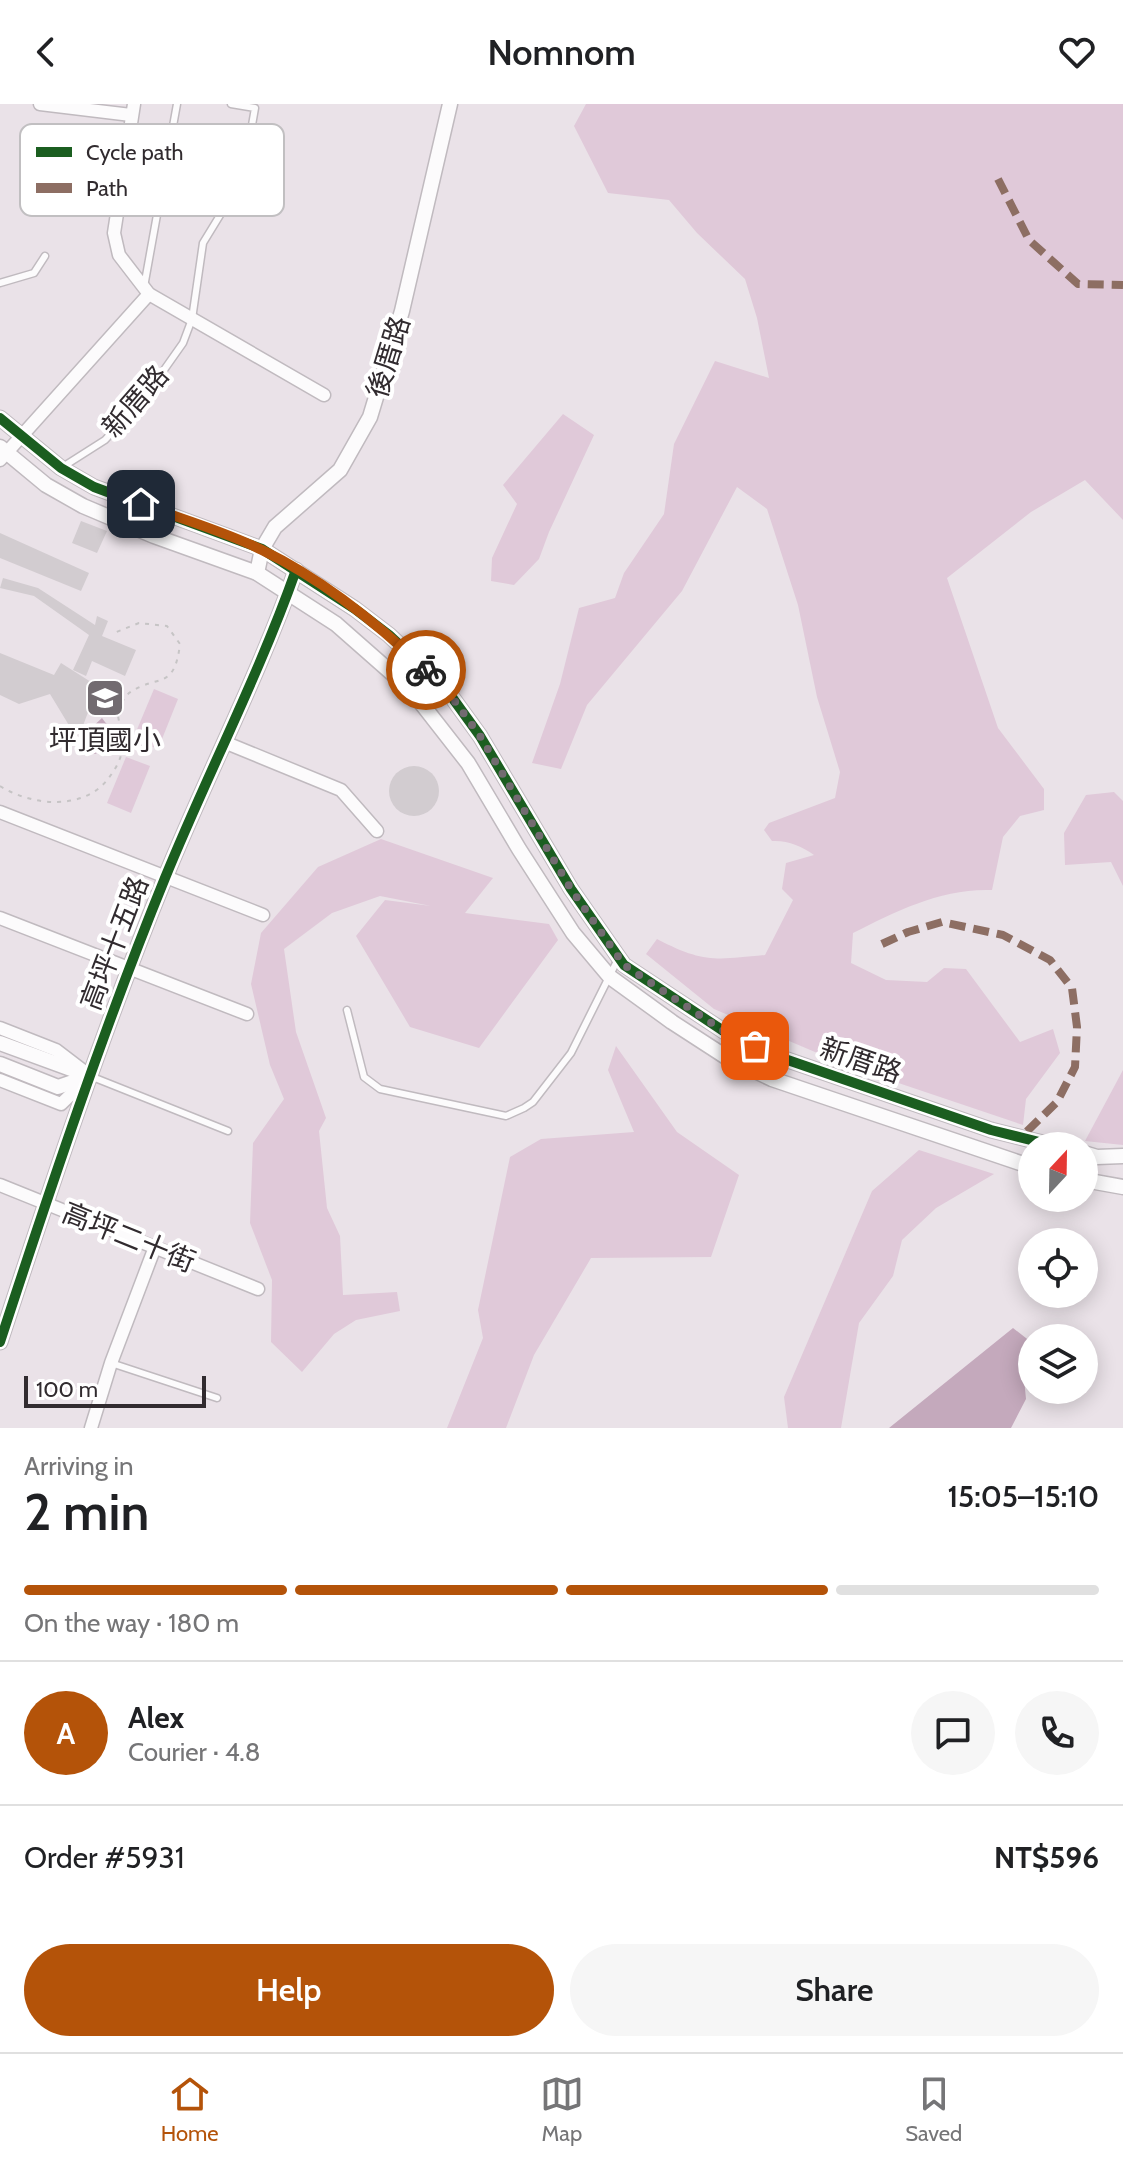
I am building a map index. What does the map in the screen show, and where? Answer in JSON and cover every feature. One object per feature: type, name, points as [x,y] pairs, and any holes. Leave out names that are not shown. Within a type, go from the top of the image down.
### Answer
[{"type":"street","points":[[40,104],[132,110]]},
{"type":"street","name":"後厝路","points":[[257,573],[262,549],[275,527],[340,470],[370,417],[402,311],[450,104]]},
{"type":"street","points":[[116,216],[114,233],[119,255],[147,290],[324,395]]},
{"type":"street","points":[[2,454],[21,437],[147,290]]},
{"type":"street","points":[[0,418],[61,468],[94,487],[262,549],[355,609],[389,635],[446,689],[480,736],[571,889],[622,961]]},
{"type":"street","name":"新厝路","points":[[2,454],[83,506],[154,536],[257,573],[336,624],[411,690],[468,763],[573,933],[610,977],[715,1050],[772,1079],[1018,1162]]},
{"type":"street","name":"高坪十五路","points":[[0,1342],[45,1204],[129,969],[296,570]]},
{"type":"street","points":[[224,742],[341,790],[377,831]]},
{"type":"street","points":[[0,812],[263,915]]},
{"type":"street","points":[[0,918],[247,1014]]},
{"type":"street","name":"新厝路","points":[[622,961],[731,1036],[779,1057],[1018,1137]]},
{"type":"street","points":[[0,1028],[56,1050],[90,1076]]},
{"type":"street","points":[[0,1043],[90,1076]]},
{"type":"street","points":[[0,1064],[58,1087],[90,1076]]},
{"type":"street","points":[[0,1080],[61,1104],[90,1076]]},
{"type":"street","points":[[1098,1157],[1123,1156]]},
{"type":"street","points":[[1098,1183],[1123,1187]]},
{"type":"street","name":"高坪二十街","points":[[0,1185],[258,1289]]},
{"type":"street","points":[[91,1428],[111,1363],[155,1247]]},
{"type":"lane","points":[[174,124],[177,104]]},
{"type":"lane","name":"新厝路","points":[[231,104],[255,108],[252,124]]},
{"type":"lane","points":[[147,290],[159,216]]},
{"type":"lane","name":"新厝路","points":[[61,468],[105,440],[147,394],[183,343],[192,319],[203,243],[220,216]]},
{"type":"lane","points":[[0,283],[34,273],[45,256]]},
{"type":"lane","points":[[347,1010],[364,1077],[371,1084],[380,1089],[506,1116],[533,1102],[571,1053],[610,977],[622,961]]},
{"type":"lane","points":[[90,1076],[228,1131]]},
{"type":"lane","points":[[111,1363],[217,1398]]},
{"type":"path","points":[[0,786],[39,800],[82,799],[100,789],[117,767],[122,750],[117,708],[129,694],[165,680],[178,664],[180,644],[167,626],[139,623],[114,633]]},
{"type":"shaded area","points":[[586,104],[1123,104],[1123,520],[1085,480],[1031,512],[947,578],[998,728],[1044,789],[1044,810],[1020,816],[1003,837],[992,890],[937,897],[853,933],[851,963],[886,980],[927,982],[944,968],[966,969],[1020,1042],[1053,1029],[1060,1053],[1026,1099],[1023,1125],[848,1066],[714,1009],[646,954],[657,939],[686,952],[710,958],[765,955],[793,900],[782,889],[786,863],[814,855],[794,844],[772,841],[764,830],[769,823],[835,798],[840,772],[817,697],[798,605],[767,509],[737,487],[682,591],[587,705],[561,769],[532,763],[560,684],[579,608],[615,598],[624,573],[664,514],[674,444],[715,361],[769,378],[757,318],[745,279],[697,233],[669,200],[608,193],[574,126]]},
{"type":"shaded area","points":[[563,414],[594,435],[539,559],[514,585],[491,581],[492,558],[517,504],[503,485]]},
{"type":"shaded area","points":[[154,689],[178,699],[158,749],[133,739]]},
{"type":"shaded area","points":[[102,718],[114,734],[104,742],[107,748],[95,754],[87,752],[85,738],[92,734],[89,730]]},
{"type":"shaded area","points":[[126,757],[150,766],[131,813],[107,803]]},
{"type":"shaded area","points":[[1114,792],[1123,801],[1123,886],[1111,862],[1065,865],[1064,833],[1086,795]]},
{"type":"shaded area","points":[[381,839],[493,878],[465,913],[549,924],[558,940],[479,1048],[410,1027],[356,936],[385,900],[431,906],[380,896],[332,913],[284,949],[296,1032],[326,1118],[319,1131],[327,1208],[340,1236],[343,1295],[397,1292],[400,1311],[356,1320],[334,1334],[302,1372],[271,1342],[272,1280],[250,1223],[253,1143],[284,1099],[270,1065],[251,984],[261,933],[318,867]]},
{"type":"shaded area","points":[[616,1046],[677,1132],[739,1175],[711,1257],[591,1258],[534,1355],[506,1428],[447,1428],[483,1338],[478,1310],[510,1157],[541,1139],[634,1132],[608,1070]]},
{"type":"shaded area","points":[[1123,1070],[1123,1145],[1098,1142],[1098,1132],[1090,1132]]},
{"type":"shaded area","points":[[919,1150],[994,1174],[936,1208],[902,1240],[893,1276],[859,1323],[841,1428],[788,1428],[784,1397],[872,1191]]},
{"type":"shaded area","points":[[1013,1328],[1018,1332],[1018,1404],[1023,1404],[1011,1428],[889,1428]]},
{"type":"building","points":[[81,521],[107,531],[97,553],[72,543]]},
{"type":"building","points":[[0,533],[89,573],[81,591],[0,558]]},
{"type":"building","points":[[3,578],[38,588],[95,625],[97,616],[108,621],[102,636],[136,650],[125,676],[92,661],[86,676],[73,670],[89,635],[34,596],[0,588]]},
{"type":"building","points":[[0,653],[54,675],[61,663],[102,689],[98,701],[93,699],[81,731],[70,727],[50,694],[19,704],[0,695]]},
{"type":"building","points":[[414,766],[432,773],[439,791],[432,809],[414,816],[396,809],[389,791],[396,773]]},
{"type":"marked path","points":[[998,179],[1029,240],[1078,284],[1123,285]]},
{"type":"marked path","points":[[882,944],[942,922],[1003,935],[1050,960],[1072,988],[1077,1027],[1075,1067],[1057,1102],[1026,1132]]},
{"type":"cycle path","points":[[0,418],[61,468],[94,487],[262,549],[355,609],[389,635],[446,689],[480,736],[571,889],[624,965],[731,1036],[779,1057],[1018,1137]]},
{"type":"cycle path","points":[[0,1342],[78,1108],[142,935],[266,648],[296,570]]},
{"type":"way so far","points":[[426,670],[446,689],[480,736],[571,889],[624,965],[731,1036],[755,1046]]},
{"type":"place","name":"坪頂國小","points":[[105,698]]},
{"type":"route","points":[[141,504],[262,549],[355,609],[389,635],[426,670]]}]
